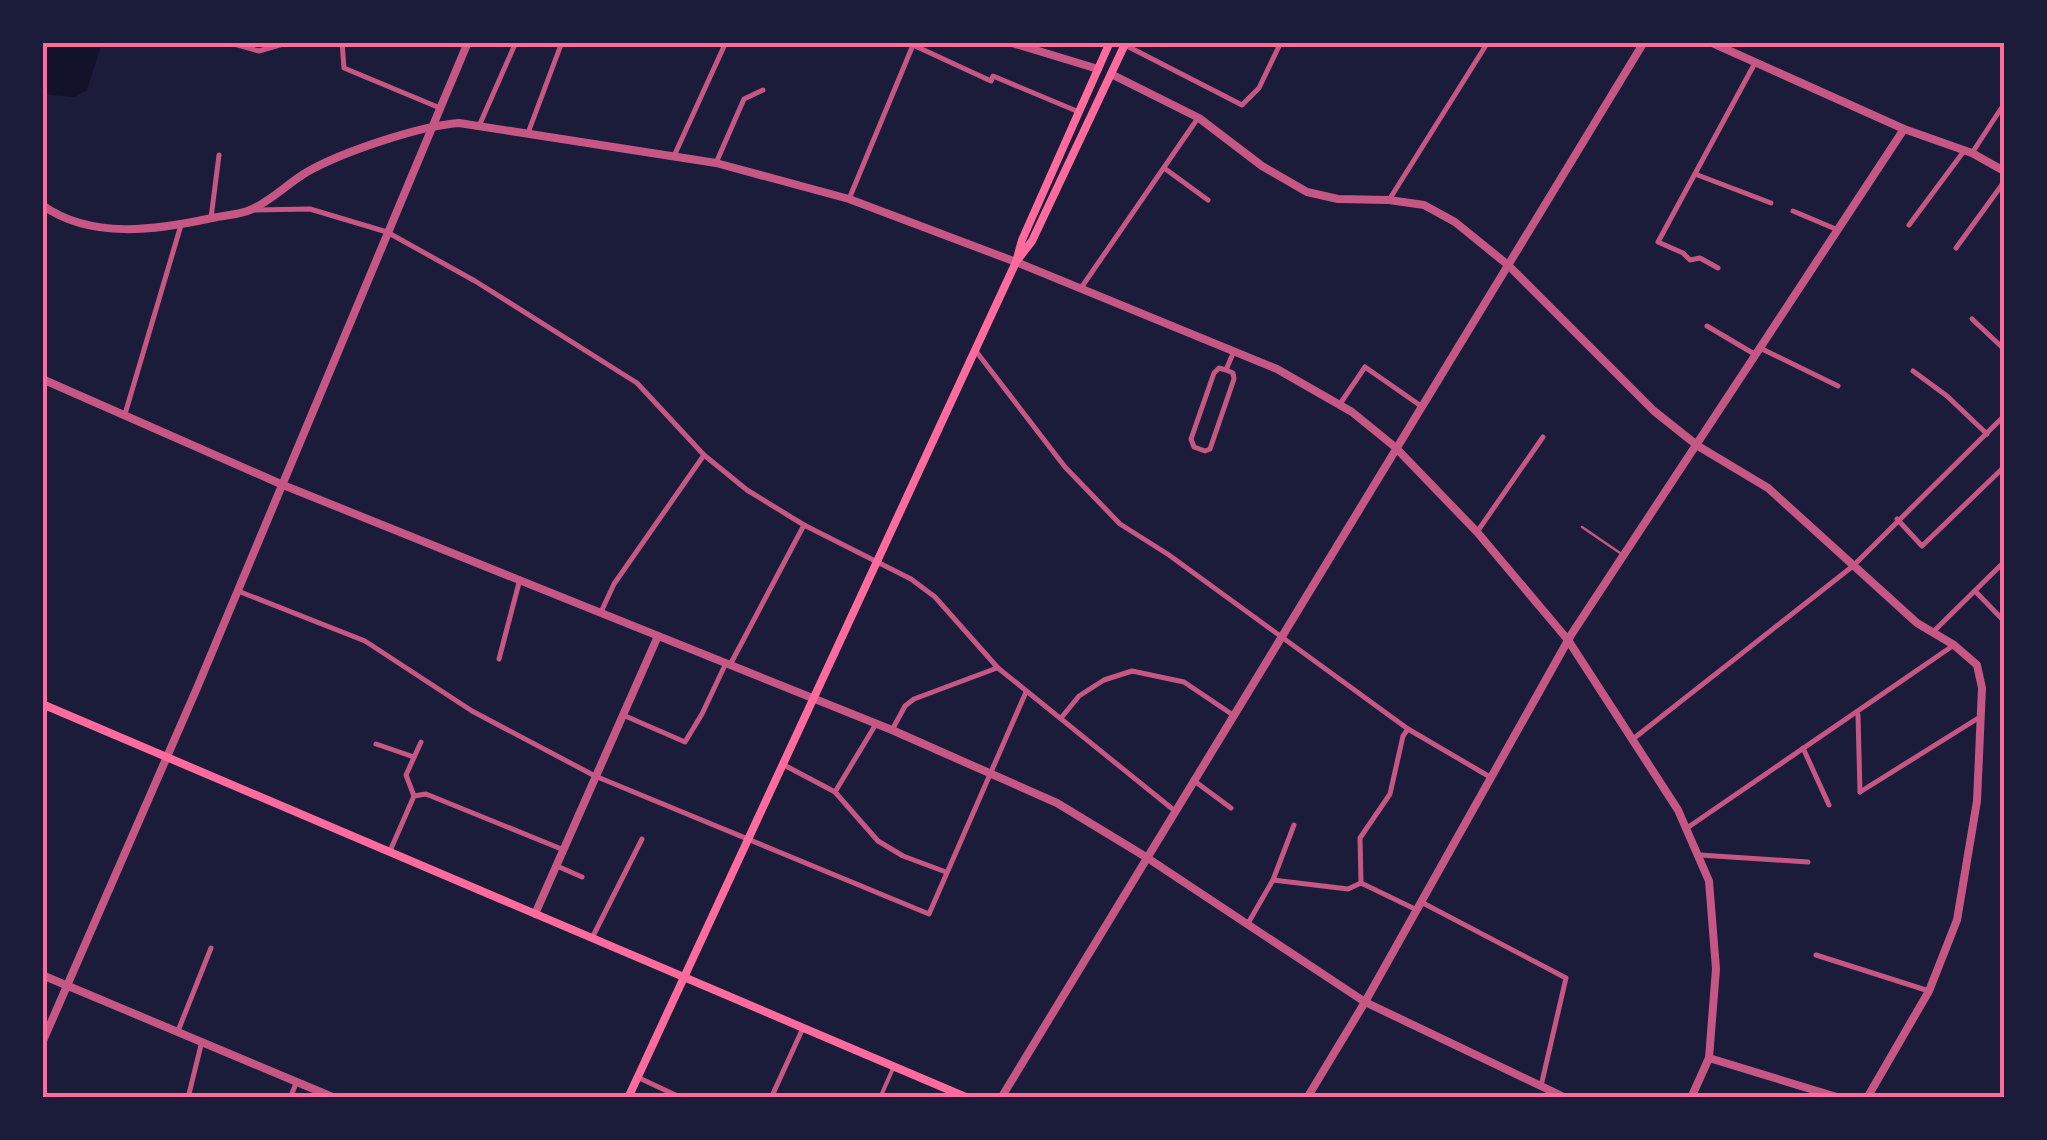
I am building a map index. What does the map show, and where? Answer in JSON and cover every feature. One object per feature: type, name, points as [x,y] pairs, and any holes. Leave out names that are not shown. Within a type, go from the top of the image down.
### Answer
[{"type":"main road","points":[[628,1098],[1016,262],[1022,240],[1110,42]]},
{"type":"main road","points":[[1016,262],[1032,241],[1126,44]]},
{"type":"main road","points":[[42,704],[968,1098]]},
{"type":"street","points":[[227,42],[259,51],[290,42]]},
{"type":"street","points":[[342,42],[344,68],[440,108]]},
{"type":"street","points":[[42,1043],[238,591],[468,42]]},
{"type":"street","points":[[479,126],[516,42]]},
{"type":"street","points":[[528,134],[562,42]]},
{"type":"street","points":[[674,156],[726,42]]},
{"type":"street","points":[[1009,42],[1098,69]]},
{"type":"street","points":[[1126,44],[1242,105],[1259,88],[1280,45],[1270,42]]},
{"type":"street","points":[[1388,200],[1488,42]]},
{"type":"street","points":[[1001,1098],[1644,42]]},
{"type":"street","points":[[1710,42],[2004,171]]},
{"type":"street","points":[[849,199],[914,44],[991,81],[994,76],[1079,112]]},
{"type":"street","points":[[1718,268],[1700,258],[1690,260],[1658,242],[1755,63]]},
{"type":"street","points":[[1111,74],[1198,118],[1262,166],[1307,192],[1338,199],[1424,205],[1440,214],[1508,265],[1654,411],[1698,446],[1768,488],[1853,566],[1977,665],[1982,688],[1977,800],[1958,920],[1929,991],[1866,1098]]},
{"type":"street","points":[[716,163],[744,99],[763,90]]},
{"type":"street","points":[[1909,225],[2004,104]]},
{"type":"street","points":[[1081,288],[1198,118]]},
{"type":"street","points":[[250,210],[330,161],[432,126],[459,123],[716,163],[849,199],[1016,262],[1277,369],[1340,404],[1395,447],[1477,532],[1568,640],[1633,740],[1700,855],[1709,881],[1716,969],[1710,1058],[1691,1098]]},
{"type":"street","points":[[1307,1098],[1568,640],[1904,130]]},
{"type":"street","points":[[211,218],[219,154]]},
{"type":"street","points":[[1164,168],[1208,200]]},
{"type":"street","points":[[1694,174],[1771,203]]},
{"type":"street","points":[[1956,248],[2004,182]]},
{"type":"street","points":[[42,205],[58,216],[97,227],[181,225],[250,210],[310,209],[387,232],[475,281],[638,383],[704,455],[747,490],[804,525],[911,579],[935,597],[998,668],[1175,810]]},
{"type":"street","points":[[1793,211],[1838,230]]},
{"type":"street","points":[[125,414],[181,225]]},
{"type":"street","points":[[1972,319],[2004,349]]},
{"type":"street","points":[[1707,326],[1838,386]]},
{"type":"street","points":[[975,350],[1065,467],[1120,524],[1169,555],[1408,730],[1490,777]]},
{"type":"street","points":[[1226,370],[1234,351]]},
{"type":"street","points":[[1219,368],[1226,370],[1233,372],[1234,379],[1210,449],[1200,450],[1191,439],[1214,373],[1219,368]]},
{"type":"street","points":[[1340,404],[1365,368],[1421,406]]},
{"type":"street","points":[[1914,372],[1947,396],[1986,434]]},
{"type":"street","points":[[42,380],[282,485],[892,730],[1058,804],[1146,857],[1365,1002],[1566,1098]]},
{"type":"street","points":[[1633,740],[1853,566],[2004,416]]},
{"type":"street","points":[[1477,532],[1544,438]]},
{"type":"street","points":[[601,612],[614,584],[704,455]]},
{"type":"street","points":[[1897,519],[1922,546],[2004,467]]},
{"type":"street","points":[[623,715],[685,742],[804,525]]},
{"type":"street","points":[[1932,632],[2004,562]]},
{"type":"street","points":[[499,658],[520,579]]},
{"type":"street","points":[[238,591],[365,641],[472,711],[595,776],[928,914],[1026,692]]},
{"type":"street","points":[[1976,591],[2004,621]]},
{"type":"street","points":[[535,914],[658,636]]},
{"type":"street","points":[[1686,828],[1954,645]]},
{"type":"street","points":[[892,730],[905,706],[914,700],[998,668]]},
{"type":"street","points":[[1061,718],[1079,696],[1104,680],[1132,671],[1184,682],[1233,715]]},
{"type":"street","points":[[1858,714],[1860,792],[1982,716]]},
{"type":"street","points":[[835,792],[876,724]]},
{"type":"street","points":[[1361,882],[1360,838],[1390,794],[1402,736],[1408,730]]},
{"type":"street","points":[[390,851],[414,796],[406,775],[420,742]]},
{"type":"street","points":[[376,744],[414,758]]},
{"type":"street","points":[[1803,748],[1829,805]]},
{"type":"street","points":[[781,763],[835,792],[878,841],[903,856],[946,872]]},
{"type":"street","points":[[1194,780],[1232,808]]},
{"type":"street","points":[[414,796],[426,794],[564,850]]},
{"type":"street","points":[[1247,926],[1273,880],[1294,825]]},
{"type":"street","points":[[592,938],[642,839]]},
{"type":"street","points":[[1700,855],[1808,862]]},
{"type":"street","points":[[557,866],[582,876]]},
{"type":"street","points":[[1273,880],[1348,889],[1361,882]]},
{"type":"street","points":[[1361,882],[1566,978],[1540,1086]]},
{"type":"street","points":[[178,1031],[211,948]]},
{"type":"street","points":[[1816,955],[1929,991]]},
{"type":"street","points":[[42,974],[335,1098]]},
{"type":"street","points":[[772,1098],[804,1028]]},
{"type":"street","points":[[188,1098],[202,1041]]},
{"type":"street","points":[[1710,1058],[1840,1098]]},
{"type":"street","points":[[880,1098],[894,1066]]},
{"type":"street","points":[[637,1078],[682,1098]]},
{"type":"street","points":[[290,1098],[297,1082]]},
{"type":"lane","points":[[1582,526],[1625,556]]},
{"type":"shaded area","points":[[42,43],[102,43],[87,90],[74,97],[43,94]]}]
